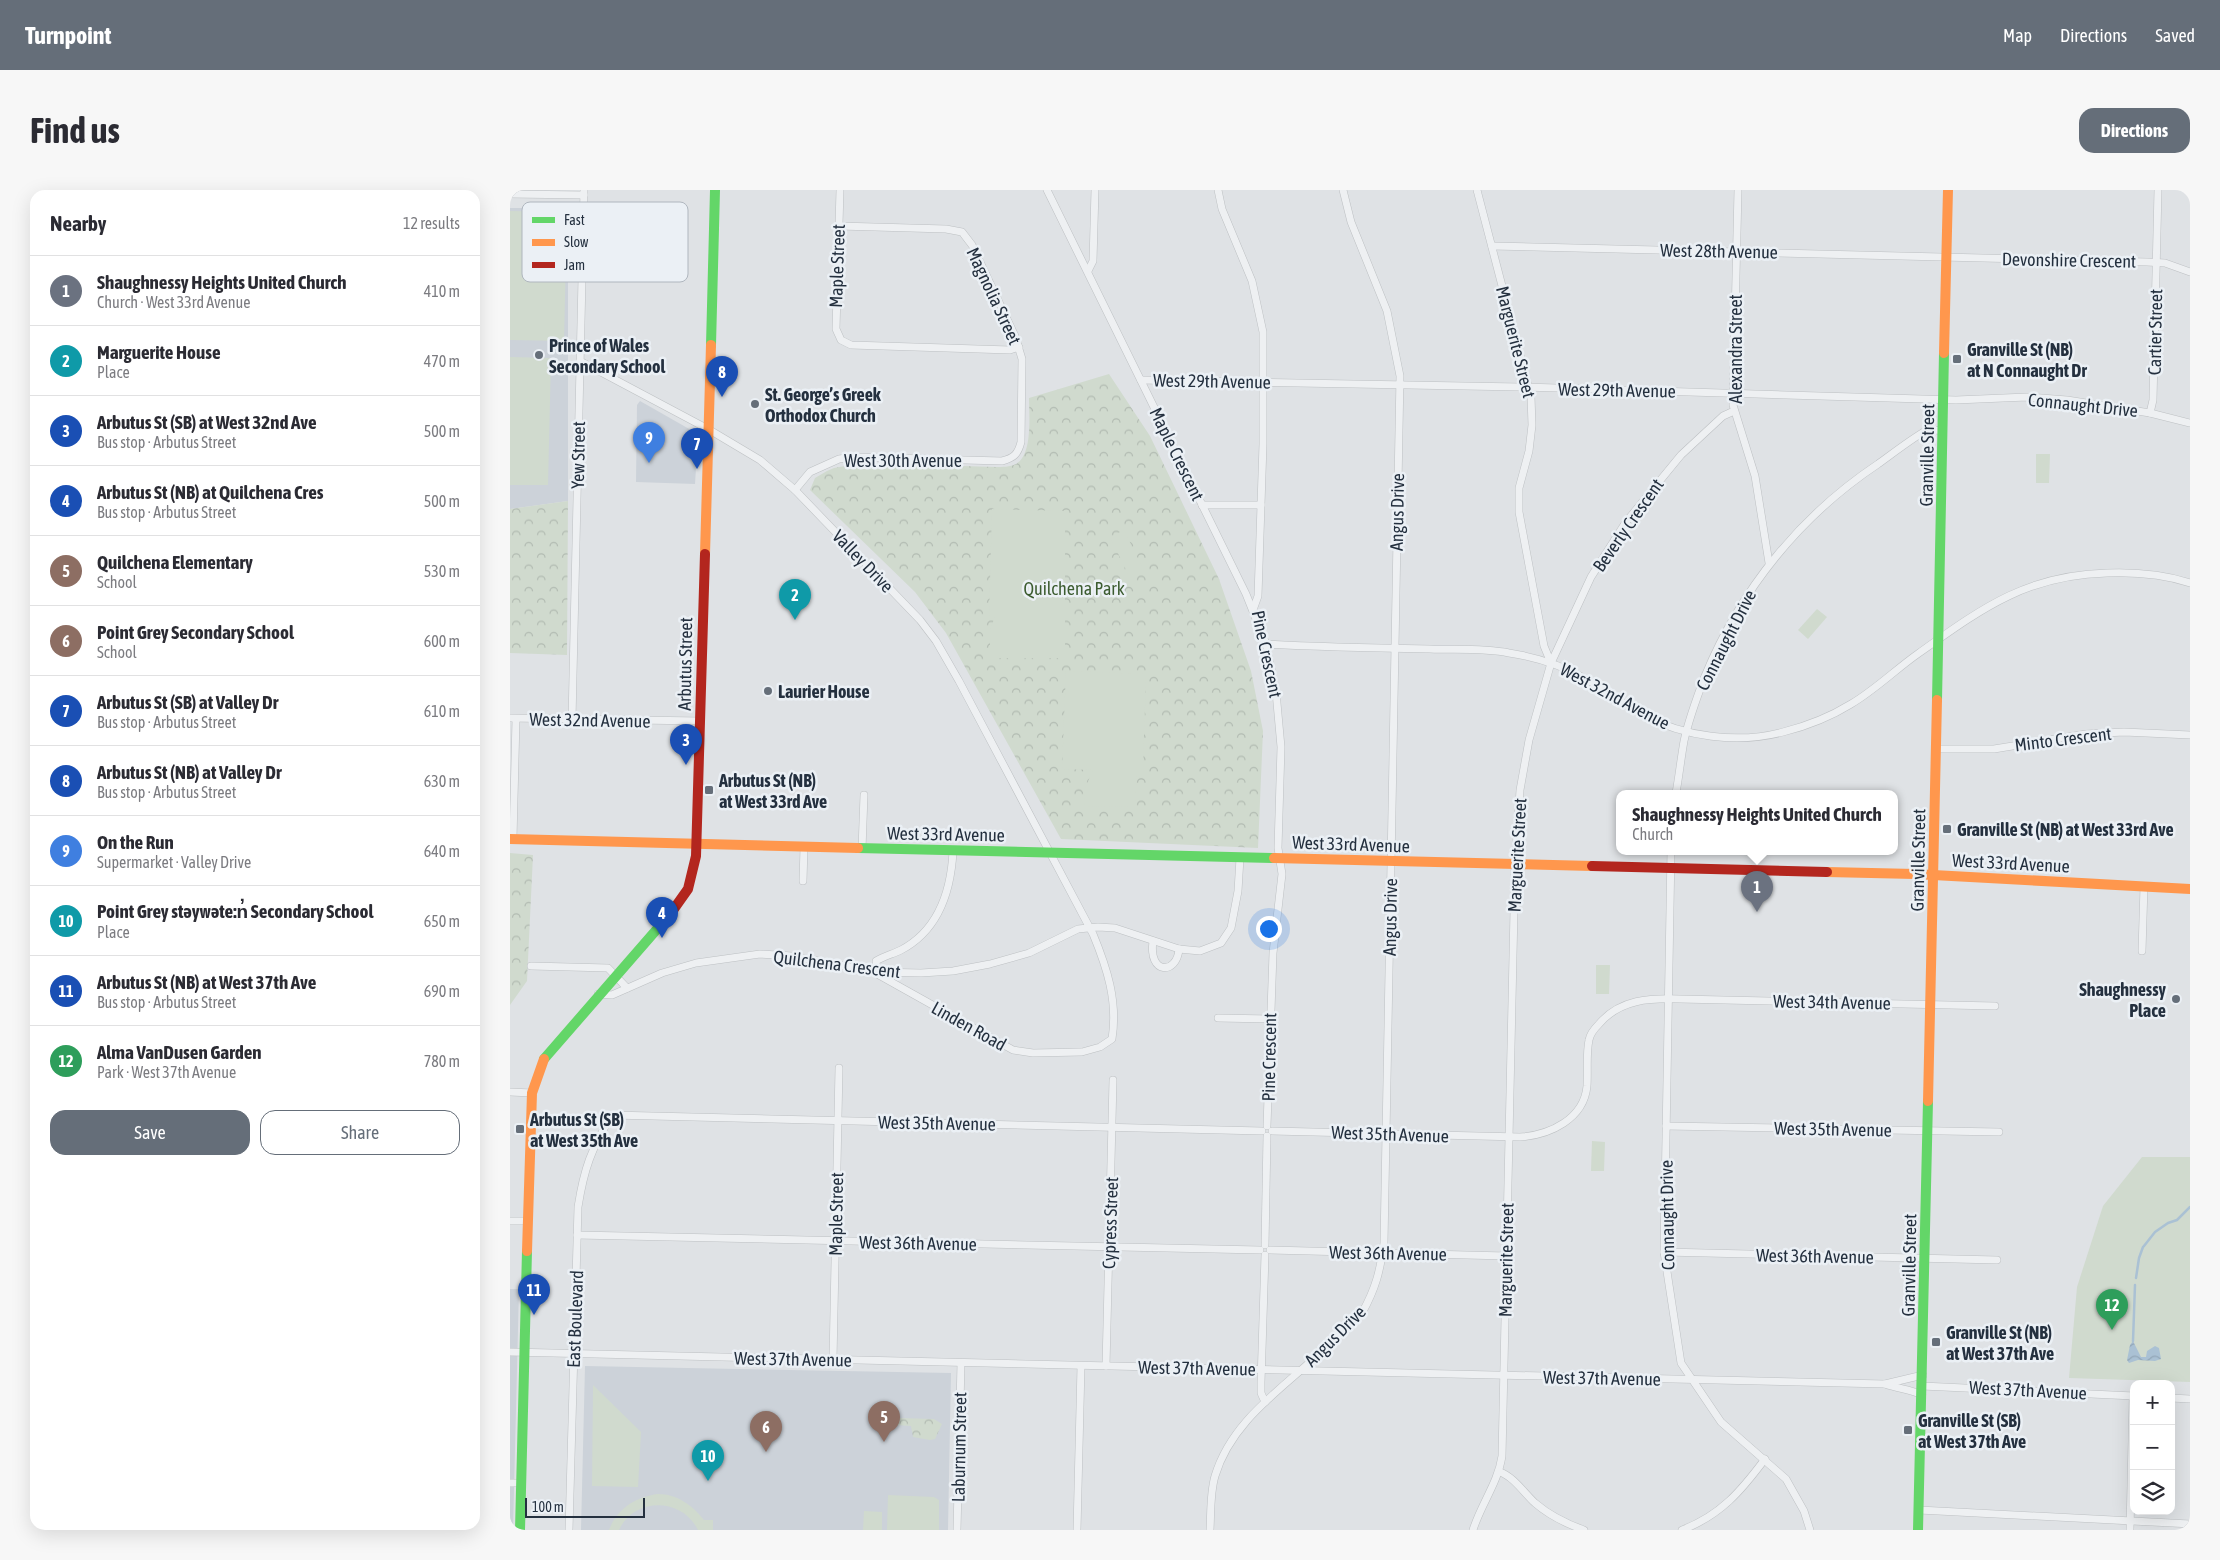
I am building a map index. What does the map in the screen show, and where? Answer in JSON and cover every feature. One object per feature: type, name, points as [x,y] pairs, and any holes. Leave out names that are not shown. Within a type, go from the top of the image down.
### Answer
[{"type":"main road","name":"Arbutus Street","points":[[520,1530],[532,1093],[538,1071],[546,1054],[678,906],[688,890],[695,865],[715,190]]},
{"type":"main road","name":"Granville Street","points":[[1918,1530],[1948,190]]},
{"type":"main road","name":"West 33rd Avenue","points":[[512,839],[1934,875],[2190,889]]},
{"type":"street","name":"Maple Street","points":[[840,190],[836,329],[841,340],[851,345],[861,346],[1010,350],[1019,347]]},
{"type":"street","name":"Maple Crescent","points":[[1047,190],[1253,610]]},
{"type":"street","points":[[1088,271],[1093,261],[1095,190]]},
{"type":"street","name":"Pine Crescent","points":[[1218,190],[1222,209],[1252,281],[1263,332],[1264,382],[1258,596],[1253,610],[1266,644],[1279,713],[1281,747],[1278,848],[1282,874],[1273,953],[1267,1131],[1261,1393],[1265,1402]]},
{"type":"street","name":"Angus Drive","points":[[1210,1530],[1212,1488],[1224,1453],[1244,1423],[1362,1313],[1373,1295],[1380,1273],[1383,1253],[1400,386],[1387,311],[1351,222],[1342,190]]},
{"type":"street","name":"Marguerite Street","points":[[1473,1530],[1476,1518],[1500,1472],[1502,1456],[1515,865],[1520,790],[1529,740],[1551,663],[1544,646],[1519,512],[1519,488],[1529,451],[1533,412],[1529,388],[1477,190]]},
{"type":"street","name":"Alexandra Street","points":[[1738,190],[1734,410],[1756,476],[1770,563]]},
{"type":"street","name":"Cartier Street","points":[[2150,413],[2153,400],[2158,190]]},
{"type":"street","points":[[510,194],[584,193]]},
{"type":"street","name":"Magnolia Street","points":[[839,226],[946,229],[962,232],[972,246],[1019,347],[1022,359],[1019,452]]},
{"type":"street","name":"West 28th Avenue","points":[[1492,246],[1947,256]]},
{"type":"street","name":"Devonshire Crescent","points":[[1947,256],[2156,262],[2190,272]]},
{"type":"street","name":"Yew Street","points":[[572,720],[582,282]]},
{"type":"street","name":"Valley Drive","points":[[580,361],[708,429],[760,460],[795,490],[920,620],[936,641],[1049,853]]},
{"type":"street","name":"West 29th Avenue","points":[[1141,380],[1944,399]]},
{"type":"street","name":"Connaught Drive","points":[[1944,399],[2003,400],[2027,397],[2067,400],[2150,413],[2190,424]]},
{"type":"street","name":"Beverly Crescent","points":[[1551,663],[1591,577],[1626,522],[1681,456],[1723,416],[1734,410]]},
{"type":"street","name":"Connaught Drive","points":[[1677,790],[1687,731],[1697,697],[1712,659],[1750,590],[1770,563],[1797,531],[1856,479],[1928,430],[1943,431]]},
{"type":"street","name":"West 30th Avenue","points":[[795,490],[810,472],[839,459],[853,457],[1002,461],[1012,458],[1019,452]]},
{"type":"street","points":[[1202,504],[1261,505]]},
{"type":"street","name":"West 32nd Avenue","points":[[1266,644],[1507,652],[1551,663],[1586,678],[1644,716],[1666,726],[1731,738],[1781,733],[1820,720],[1853,703],[1939,639],[1993,602],[2052,579],[2077,574],[2123,573],[2170,578],[2190,583]]},
{"type":"street","points":[[512,839],[513,718]]},
{"type":"street","name":"West 32nd Avenue","points":[[513,718],[700,721]]},
{"type":"street","name":"Minto Crescent","points":[[1936,749],[1994,749],[2078,735],[2115,732],[2190,735]]},
{"type":"street","points":[[862,849],[864,795]]},
{"type":"street","points":[[803,880],[804,847]]},
{"type":"street","points":[[876,972],[876,961],[902,950],[916,940],[928,929],[939,914],[948,890],[953,851]]},
{"type":"street","points":[[1049,853],[1089,928]]},
{"type":"street","name":"Connaught Drive","points":[[1671,855],[1664,1252],[1681,1362],[1721,1422],[1786,1479],[1796,1494],[1810,1530]]},
{"type":"street","name":"Quilchena Crescent","points":[[598,994],[612,995],[662,973],[696,963],[760,954],[792,956],[876,972],[921,973],[953,971],[990,964],[1029,953],[1078,929],[1089,928],[1115,928],[1179,949],[1200,951],[1221,942],[1234,919],[1240,858]]},
{"type":"street","points":[[2142,951],[2144,886]]},
{"type":"street","name":"Linden Road","points":[[876,972],[880,977],[1013,1050],[1063,1053],[1082,1052],[1100,1047],[1112,1039],[1114,1008],[1107,968],[1089,928]]},
{"type":"street","points":[[1152,941],[1151,954],[1153,961],[1159,966],[1173,965],[1179,956],[1179,949]]},
{"type":"street","points":[[531,966],[608,968],[627,988]]},
{"type":"street","name":"West 34th Avenue","points":[[1509,1136],[1537,1136],[1554,1130],[1567,1121],[1582,1104],[1586,1088],[1589,1038],[1606,1015],[1622,1006],[1638,1001],[1669,998],[1995,1006]]},
{"type":"street","points":[[1218,1018],[1270,1019]]},
{"type":"street","name":"Maple Street","points":[[833,1360],[839,1068]]},
{"type":"street","name":"Cypress Street","points":[[1106,1366],[1113,1080]]},
{"type":"street","points":[[510,1092],[532,1093]]},
{"type":"street","name":"West 35th Avenue","points":[[612,1115],[1509,1136]]},
{"type":"street","name":"East Boulevard","points":[[569,1530],[578,1207],[583,1174],[597,1140],[612,1115]]},
{"type":"street","name":"West 35th Avenue","points":[[1666,1126],[1999,1132]]},
{"type":"street","points":[[510,1221],[528,1221]]},
{"type":"street","name":"West 36th Avenue","points":[[577,1235],[1506,1256]]},
{"type":"street","name":"West 36th Avenue","points":[[1664,1252],[1997,1260]]},
{"type":"street","name":"West 37th Avenue","points":[[510,1352],[1922,1385],[2130,1396]]},
{"type":"street","name":"Laburnum Street","points":[[957,1530],[961,1363]]},
{"type":"street","points":[[1078,1530],[1081,1366]]},
{"type":"street","name":"West 37th Avenue","points":[[1885,1384],[1895,1388],[1911,1389],[1922,1385]]},
{"type":"street","points":[[2175,1398],[2190,1399]]},
{"type":"street","points":[[2130,1530],[2132,1425]]},
{"type":"street","points":[[1682,1530],[1707,1518],[1736,1496],[1749,1483],[1765,1459]]},
{"type":"street","points":[[1500,1472],[1507,1475],[1536,1504],[1555,1516],[1584,1530]]},
{"type":"street","points":[[510,1482],[521,1483]]},
{"type":"street","points":[[1919,1510],[2190,1524]]},
{"type":"shaded area","name":"Prince of Wales Secondary School","points":[[510,208],[522,208],[522,282],[568,282],[568,501],[510,509]]},
{"type":"shaded area","points":[[640,401],[698,434],[695,484],[636,482],[637,405]]},
{"type":"shaded area","points":[[510,1289],[519,1289],[513,1530],[510,1530]]},
{"type":"shaded area","points":[[585,1366],[951,1373],[948,1530],[581,1530]]},
{"type":"green space","points":[[510,211],[522,211],[522,282],[565,282],[564,341],[510,340]]},
{"type":"green space","points":[[510,357],[551,358],[548,485],[510,485]]},
{"type":"green space","name":"Quilchena Park","points":[[1109,374],[1150,436],[1219,579],[1251,671],[1263,731],[1258,848],[1061,839],[946,633],[915,592],[810,490],[815,478],[827,471],[862,463],[996,467],[1014,465],[1021,459],[1028,444],[1029,398]]},
{"type":"green space","points":[[2036,454],[2050,454],[2049,483],[2036,483]]},
{"type":"green space","points":[[568,501],[567,655],[510,653],[510,509]]},
{"type":"green space","points":[[992,509],[1065,511],[1065,653],[1060,658],[990,658],[990,629],[995,617],[989,617]]},
{"type":"green space","points":[[1124,530],[1143,569],[1129,576],[1110,537]]},
{"type":"green space","points":[[1817,609],[1827,617],[1808,639],[1798,630]]},
{"type":"green space","points":[[1066,671],[1146,674],[1143,771],[1137,771],[1135,803],[1130,807],[1084,806],[1085,788],[1093,770],[1062,769]]},
{"type":"green space","points":[[510,853],[533,855],[527,981],[510,1005]]},
{"type":"green space","points":[[1596,965],[1610,965],[1609,994],[1596,994]]},
{"type":"green space","points":[[1592,1141],[1605,1142],[1604,1171],[1591,1171]]},
{"type":"green space","points":[[2142,1157],[2190,1157],[2190,1382],[2175,1380],[2069,1378],[2077,1287],[2103,1206]]},
{"type":"green space","points":[[593,1385],[641,1432],[638,1487],[592,1486]]},
{"type":"green space","points":[[897,1418],[934,1419],[942,1424],[935,1439],[930,1440],[913,1437],[911,1426],[896,1425]]},
{"type":"green space","points":[[658,1494],[672,1496],[684,1501],[704,1520],[713,1520],[713,1530],[698,1530],[691,1519],[681,1511],[658,1505],[635,1511],[626,1519],[619,1530],[609,1530],[617,1516],[628,1505],[642,1498]]},
{"type":"green space","points":[[888,1495],[934,1497],[939,1500],[939,1530],[887,1530]]},
{"type":"green space","points":[[864,1511],[882,1512],[882,1530],[863,1530]]},
{"type":"water","points":[[2133,1341],[2141,1357],[2146,1357],[2147,1351],[2155,1346],[2159,1348],[2161,1359],[2155,1361],[2138,1360],[2129,1363],[2127,1360],[2130,1345]]},
{"type":"waterway","points":[[2144,1246],[2155,1232],[2168,1223],[2177,1220],[2190,1207]]},
{"type":"waterway","points":[[2136,1278],[2143,1247]]},
{"type":"waterway","points":[[2133,1341],[2135,1285]]},
{"type":"traffic: fast","points":[[711,345],[715,190]]},
{"type":"traffic: fast","points":[[1937,700],[1944,353]]},
{"type":"traffic: fast","points":[[858,848],[1274,858]]},
{"type":"traffic: fast","points":[[544,1059],[671,913]]},
{"type":"traffic: fast","points":[[1918,1530],[1928,1101]]},
{"type":"traffic: fast","points":[[520,1530],[527,1251]]},
{"type":"traffic: slow","points":[[1944,353],[1948,190]]},
{"type":"traffic: slow","points":[[705,554],[711,345]]},
{"type":"traffic: slow","points":[[1928,1101],[1937,700]]},
{"type":"traffic: slow","points":[[510,839],[858,848]]},
{"type":"traffic: slow","points":[[1274,858],[1592,866]]},
{"type":"traffic: slow","points":[[1827,872],[1915,874],[2190,889]]},
{"type":"traffic: slow","points":[[527,1251],[532,1093],[544,1059]]},
{"type":"traffic: jam","points":[[671,913],[688,889],[696,856],[705,554]]},
{"type":"traffic: jam","points":[[1592,866],[1827,872]]},
{"type":"place","name":"Prince of Wales Secondary School","points":[[539,355]]},
{"type":"place","name":"Granville St (NB) at N Connaught Dr","points":[[1957,359]]},
{"type":"place","name":"Arbutus St (NB) at Valley Dr","points":[[722,397]]},
{"type":"place","name":"St. George’s Greek Orthodox Church","points":[[755,404]]},
{"type":"place","name":"On the Run","points":[[649,463]]},
{"type":"place","name":"Arbutus St (SB) at Valley Dr","points":[[697,469]]},
{"type":"place","name":"Marguerite House","points":[[795,620]]},
{"type":"place","name":"Laurier House","points":[[768,691]]},
{"type":"place","name":"Arbutus St (SB) at West 32nd Ave","points":[[686,765]]},
{"type":"place","name":"Arbutus St (NB) at West 33rd Ave","points":[[709,790]]},
{"type":"place","name":"Granville St (NB) at West 33rd Ave","points":[[1947,829]]},
{"type":"place","name":"Shaughnessy Heights United Church","points":[[1757,912]]},
{"type":"place","name":"Arbutus St (NB) at Quilchena Cres","points":[[662,938]]},
{"type":"place","name":"Shaughnessy Place","points":[[2176,999]]},
{"type":"place","name":"Arbutus St (SB) at West 35th Ave","points":[[520,1129]]},
{"type":"place","name":"Arbutus St (NB) at West 37th Ave","points":[[534,1315]]},
{"type":"place","name":"Alma VanDusen Garden","points":[[2112,1330]]},
{"type":"place","name":"Granville St (NB) at West 37th Ave","points":[[1936,1342]]},
{"type":"place","name":"Granville St (SB) at West 37th Ave","points":[[1908,1430]]},
{"type":"place","name":"Quilchena Elementary","points":[[884,1442]]},
{"type":"place","name":"Point Grey Secondary School","points":[[766,1452]]},
{"type":"place","name":"Point Grey stəywəte:n̓ Secondary School","points":[[708,1481]]}]
